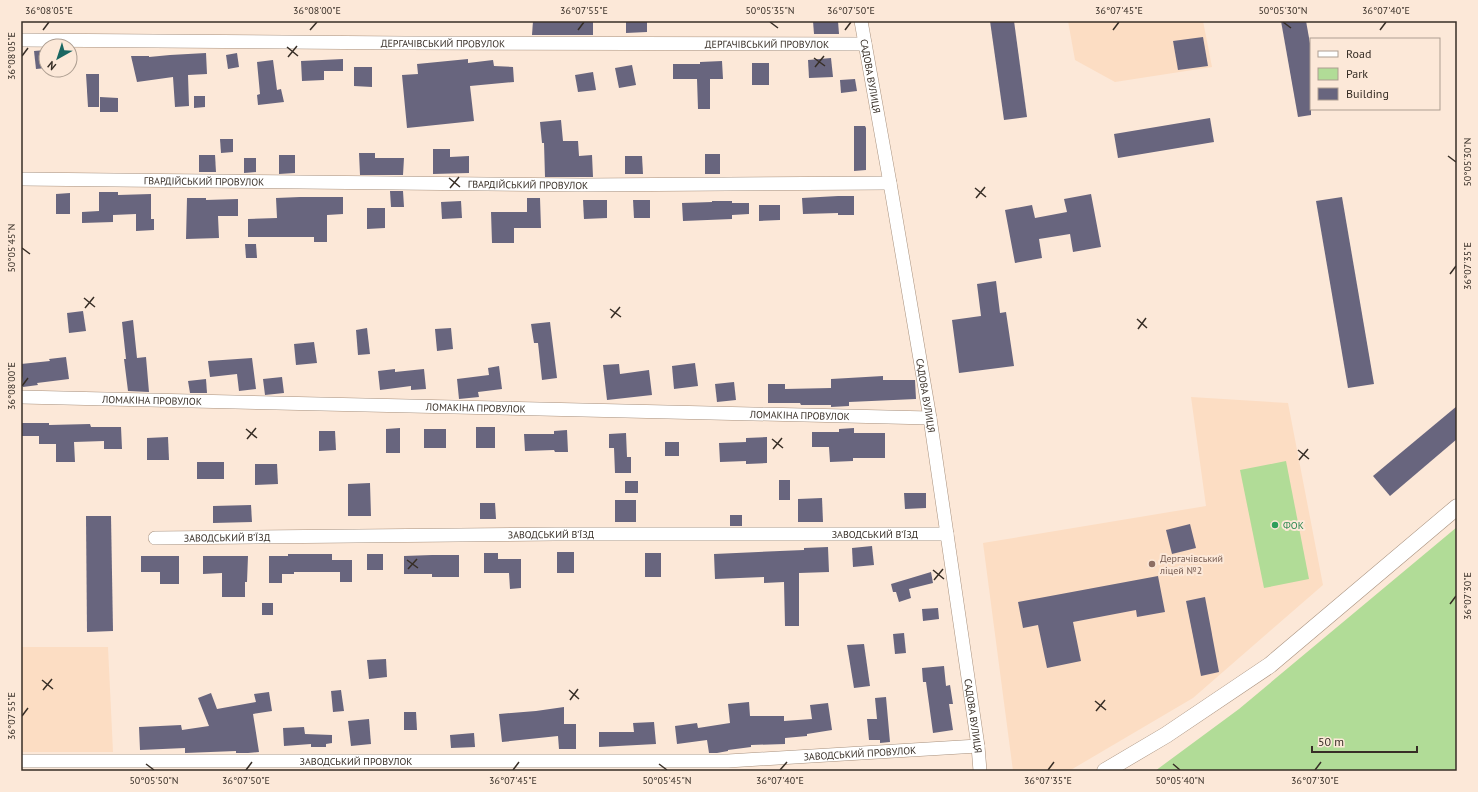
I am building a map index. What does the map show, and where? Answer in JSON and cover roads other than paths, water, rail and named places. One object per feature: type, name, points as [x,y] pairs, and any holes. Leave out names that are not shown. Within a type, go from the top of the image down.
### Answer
[{"type":"street","name":"САДОВА ВУЛИЦЯ","points":[[861,21],[930,418],[978,746],[980,771]]},
{"type":"street","name":"ДЕРГАЧІВСЬКИЙ ПРОВУЛОК","points":[[21,40],[865,44]]},
{"type":"street","name":"ГВАРДІЙСЬКИЙ ПРОВУЛОК","points":[[21,180],[575,185],[890,183]]},
{"type":"street","name":"ЛОМАКІНА ПРОВУЛОК","points":[[21,397],[930,418]]},
{"type":"street","points":[[1105,771],[1166,735],[1270,664],[1457,508]]},
{"type":"street","name":"ЗАВОДСЬКИЙ В’ЇЗД","points":[[155,538],[555,534],[947,534]]},
{"type":"street","name":"ЗАВОДСЬКИЙ ПРОВУЛОК","points":[[21,761],[728,761],[978,746]]},
{"type":"place","name":"ФОК","points":[[1275,525]]},
{"type":"place","name":"Дергачівський ліцей №2","points":[[1152,564]]}]
